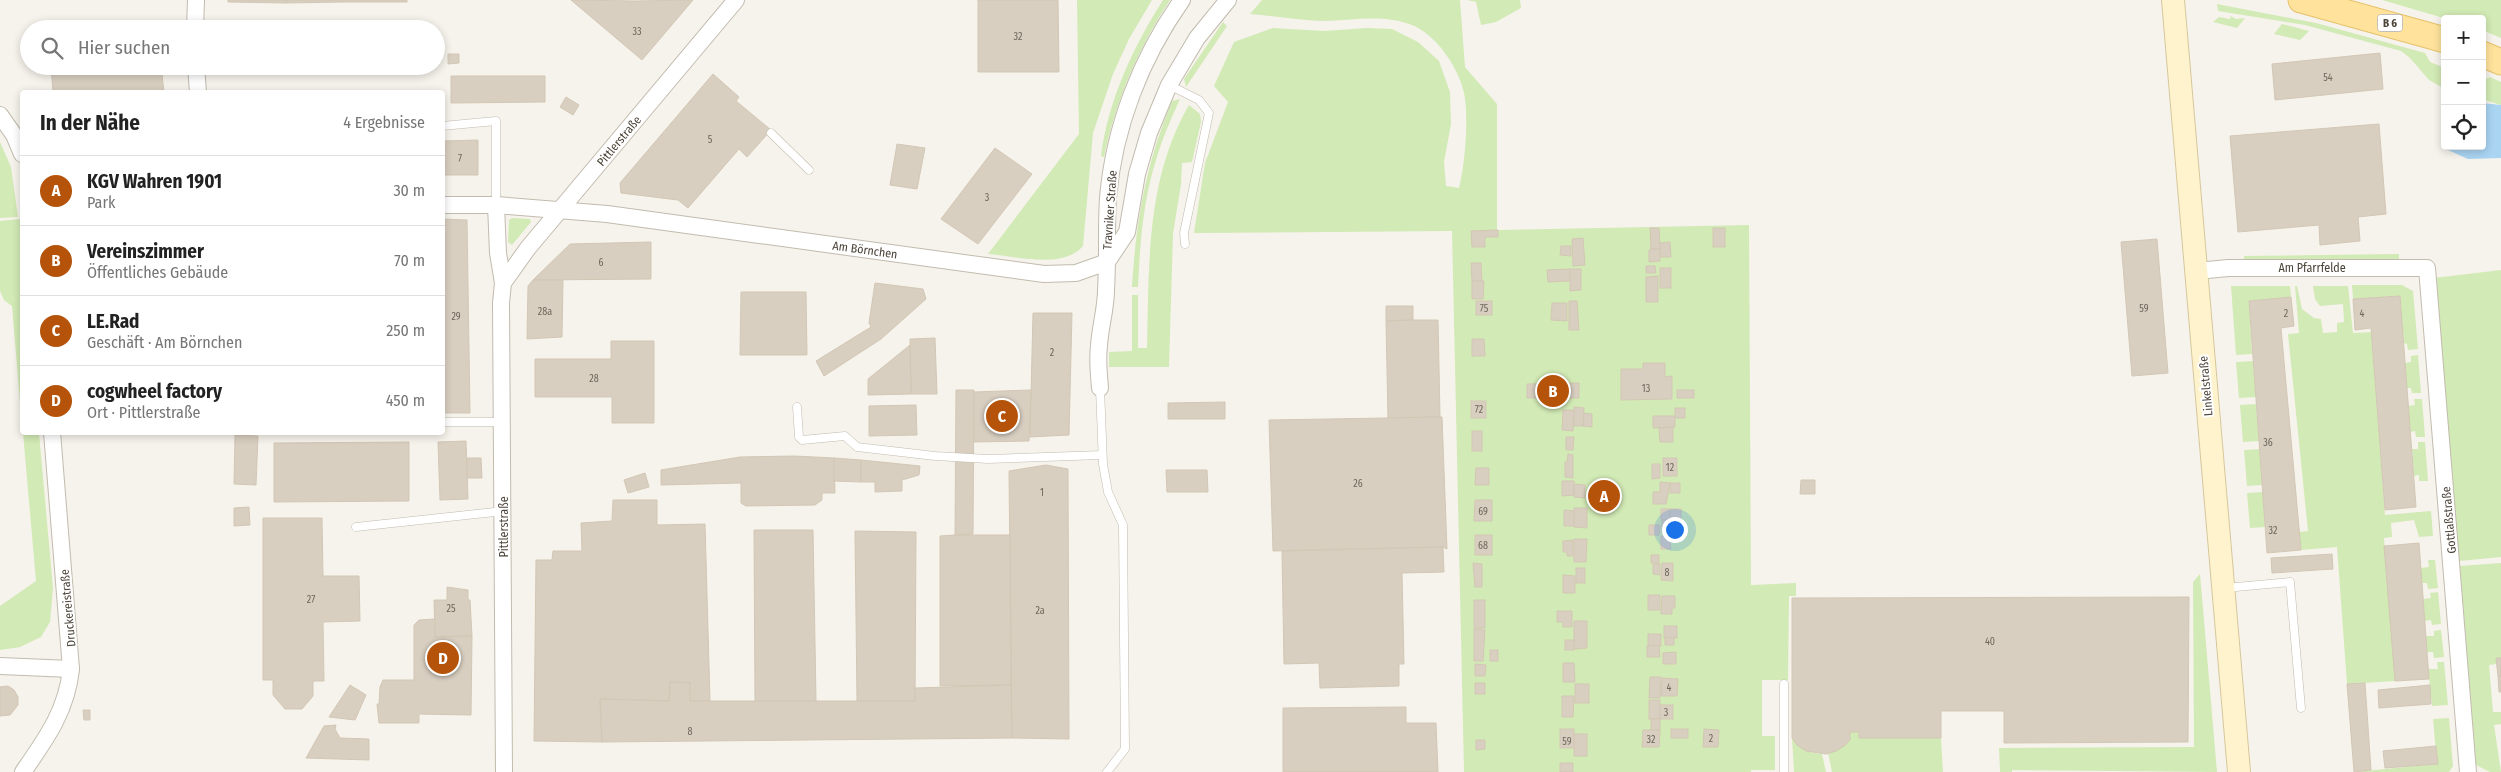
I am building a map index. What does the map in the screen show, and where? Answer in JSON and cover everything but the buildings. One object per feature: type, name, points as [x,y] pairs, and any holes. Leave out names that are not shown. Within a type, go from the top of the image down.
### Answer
[{"type":"main road","name":"Linkelstraße","points":[[2173,0],[2239,772]]},
{"type":"main road","name":"B 6","points":[[2301,0],[2441,39]]},
{"type":"main road","points":[[2486,56],[2501,62]]},
{"type":"street","points":[[195,20],[196,0]]},
{"type":"street","name":"Travniker Straße","points":[[1107,262],[1108,200],[1120,131],[1142,70],[1169,18],[1182,0]]},
{"type":"street","name":"Travniker Straße","points":[[1107,262],[1127,232],[1137,174],[1149,132],[1169,85],[1197,38],[1228,0]]},
{"type":"street","name":"Pittlerstraße","points":[[503,283],[517,262],[729,2]]},
{"type":"street","points":[[197,75],[198,90]]},
{"type":"street","points":[[0,116],[14,135],[20,149]]},
{"type":"street","name":"Am Börnchen","points":[[445,205],[496,205],[562,209],[1044,274],[1076,273],[1107,262]]},
{"type":"street","name":"Pittlerstraße","points":[[496,205],[498,253],[503,283],[504,772]]},
{"type":"street","points":[[1100,388],[1098,348],[1106,292],[1107,262]]},
{"type":"street","name":"Am Pfarrfelde","points":[[2197,271],[2228,268],[2427,268]]},
{"type":"street","name":"Gottlaßstraße","points":[[2427,268],[2468,772]]},
{"type":"street","name":"Druckereistraße","points":[[23,772],[58,718],[70,686],[71,669],[52,435]]},
{"type":"street","points":[[0,666],[71,669]]},
{"type":"lane","points":[[1169,85],[1199,100],[1209,113],[1184,233],[1185,244]]},
{"type":"lane","points":[[445,126],[496,121],[496,205]]},
{"type":"lane","points":[[771,133],[809,170]]},
{"type":"lane","points":[[1100,388],[1102,455],[1108,492],[1123,525],[1125,749],[1107,772]]},
{"type":"lane","points":[[796,407],[799,438],[802,440],[845,436],[857,447],[935,456],[988,459],[1102,455]]},
{"type":"lane","points":[[445,422],[503,422]]},
{"type":"lane","points":[[356,527],[504,511]]},
{"type":"lane","points":[[2223,588],[2290,582],[2301,708]]},
{"type":"lane","points":[[1784,684],[1784,772]]},
{"type":"green space","points":[[1077,0],[1152,0],[1129,39],[1113,74],[1093,133],[1083,246],[1063,258],[1051,260],[988,254],[1079,134]]},
{"type":"green space","points":[[1163,0],[1170,0],[1138,56],[1115,115],[1104,157],[1101,156],[1109,115],[1123,75],[1142,36]]},
{"type":"green space","points":[[1262,0],[1460,0],[1465,67],[1497,104],[1497,230],[1749,225],[1751,585],[1796,583],[1796,596],[1789,596],[1788,680],[1762,680],[1762,736],[1775,736],[1775,770],[1751,770],[1751,772],[1464,772],[1452,231],[1194,233],[1205,163],[1228,102],[1214,86],[1234,42],[1273,28],[1324,31],[1367,28],[1392,29],[1418,42],[1439,61],[1450,92],[1451,124],[1444,162],[1446,186],[1459,188],[1466,141],[1464,93],[1451,62],[1437,43],[1419,28],[1387,19],[1322,21],[1250,14]]},
{"type":"green space","points":[[1467,0],[1520,0],[1521,8],[1496,22],[1481,25],[1476,2]]},
{"type":"green space","points":[[2382,0],[2501,0],[2501,38],[2486,32],[2486,15],[2441,15],[2441,17]]},
{"type":"green space","points":[[2217,4],[2316,23],[2425,53],[2430,62],[2441,66],[2441,87],[2429,80],[2410,58],[2401,51],[2305,25],[2218,11]]},
{"type":"green space","points":[[2231,16],[2236,19],[2245,18],[2237,28],[2213,22],[2219,17],[2230,19]]},
{"type":"green space","points":[[1223,22],[1227,26],[1186,87],[1184,79]]},
{"type":"green space","points":[[2282,24],[2309,31],[2300,40],[2274,34]]},
{"type":"green space","points":[[2490,77],[2501,82],[2501,105],[2486,100],[2486,79]]},
{"type":"green space","points":[[1180,99],[1158,152],[1152,175],[1143,223],[1138,287],[1132,287],[1136,239],[1149,170],[1155,147],[1172,101]]},
{"type":"green space","points":[[1189,105],[1200,114],[1201,122],[1192,162],[1182,163],[1181,184],[1173,234],[1169,367],[1109,367],[1109,352],[1132,351],[1132,295],[1138,295],[1138,348],[1147,348],[1150,254],[1157,193],[1175,133]]},
{"type":"green space","points":[[0,142],[11,167],[18,217],[0,218]]},
{"type":"green space","points":[[512,218],[530,219],[531,222],[512,245],[508,242],[509,220]]},
{"type":"green space","points":[[20,219],[20,404],[12,306],[4,300],[0,291],[0,221]]},
{"type":"green space","points":[[2399,254],[2399,262],[2244,261],[2244,256]]},
{"type":"green space","points":[[2501,270],[2501,557],[2459,561],[2434,278]]},
{"type":"green space","points":[[2352,285],[2402,285],[2413,291],[2418,349],[2408,350],[2407,344],[2404,343],[2400,296],[2353,299]]},
{"type":"green space","points":[[2231,286],[2290,286],[2291,297],[2249,301],[2252,354],[2236,355]]},
{"type":"green space","points":[[2295,286],[2297,286],[2302,309],[2314,318],[2321,319],[2323,333],[2337,332],[2337,323],[2344,322],[2343,304],[2320,306],[2315,299],[2313,286],[2348,286],[2353,333],[2372,332],[2385,515],[2431,511],[2433,536],[2419,537],[2414,520],[2391,523],[2392,537],[2384,538],[2395,681],[2347,684],[2337,547],[2301,550],[2299,532],[2308,531],[2288,334],[2299,333]]},
{"type":"green space","points":[[2418,355],[2421,393],[2412,393],[2411,388],[2407,388],[2405,363],[2411,362],[2411,356]]},
{"type":"green space","points":[[2253,361],[2256,397],[2239,398],[2236,362]]},
{"type":"green space","points":[[2414,399],[2422,399],[2425,437],[2416,437],[2415,431],[2410,432],[2408,406],[2415,405]]},
{"type":"green space","points":[[2256,404],[2259,441],[2243,442],[2240,405]]},
{"type":"green space","points":[[23,435],[39,435],[53,588],[50,622],[41,637],[20,647],[0,650],[0,606],[36,581]]},
{"type":"green space","points":[[2418,442],[2425,442],[2428,481],[2419,481],[2419,475],[2414,476],[2412,449],[2418,449]]},
{"type":"green space","points":[[2260,449],[2262,485],[2247,486],[2244,450]]},
{"type":"green space","points":[[2263,492],[2265,527],[2250,528],[2247,493]]},
{"type":"green space","points":[[2428,560],[2435,560],[2438,588],[2428,589],[2427,583],[2422,583],[2420,568],[2429,567]]},
{"type":"green space","points":[[2501,563],[2501,658],[2496,658],[2496,664],[2489,665],[2493,712],[2501,712],[2501,724],[2494,725],[2501,772],[2490,772],[2476,765],[2460,566]]},
{"type":"green space","points":[[2200,574],[2217,772],[2012,770],[2012,772],[2000,772],[1999,748],[2194,747],[2193,582]]},
{"type":"green space","points":[[2438,592],[2441,624],[2432,625],[2431,620],[2425,621],[2423,599],[2431,598],[2430,593]]},
{"type":"green space","points":[[2441,630],[2444,657],[2434,658],[2433,652],[2427,652],[2426,636],[2434,636],[2434,631]]},
{"type":"green space","points":[[2437,662],[2444,662],[2448,705],[2432,706],[2428,669],[2438,669]]},
{"type":"green space","points":[[2449,718],[2453,766],[2449,772],[2354,772],[2437,764],[2433,719]]},
{"type":"green space","points":[[1850,732],[1859,732],[1860,738],[1941,738],[1943,772],[1832,772],[1828,753],[1837,750],[1850,740]]},
{"type":"green space","points":[[1792,738],[1805,750],[1822,754],[1826,772],[1794,772]]},
{"type":"water","points":[[2486,103],[2501,105],[2501,158],[2468,159],[2448,150],[2486,150]]},
{"type":"place","name":"Vereinszimmer","points":[[1553,391]]},
{"type":"place","name":"LE.Rad","points":[[1002,416]]},
{"type":"place","name":"KGV Wahren 1901","points":[[1604,496]]},
{"type":"place","name":"cogwheel factory","points":[[443,658]]}]
